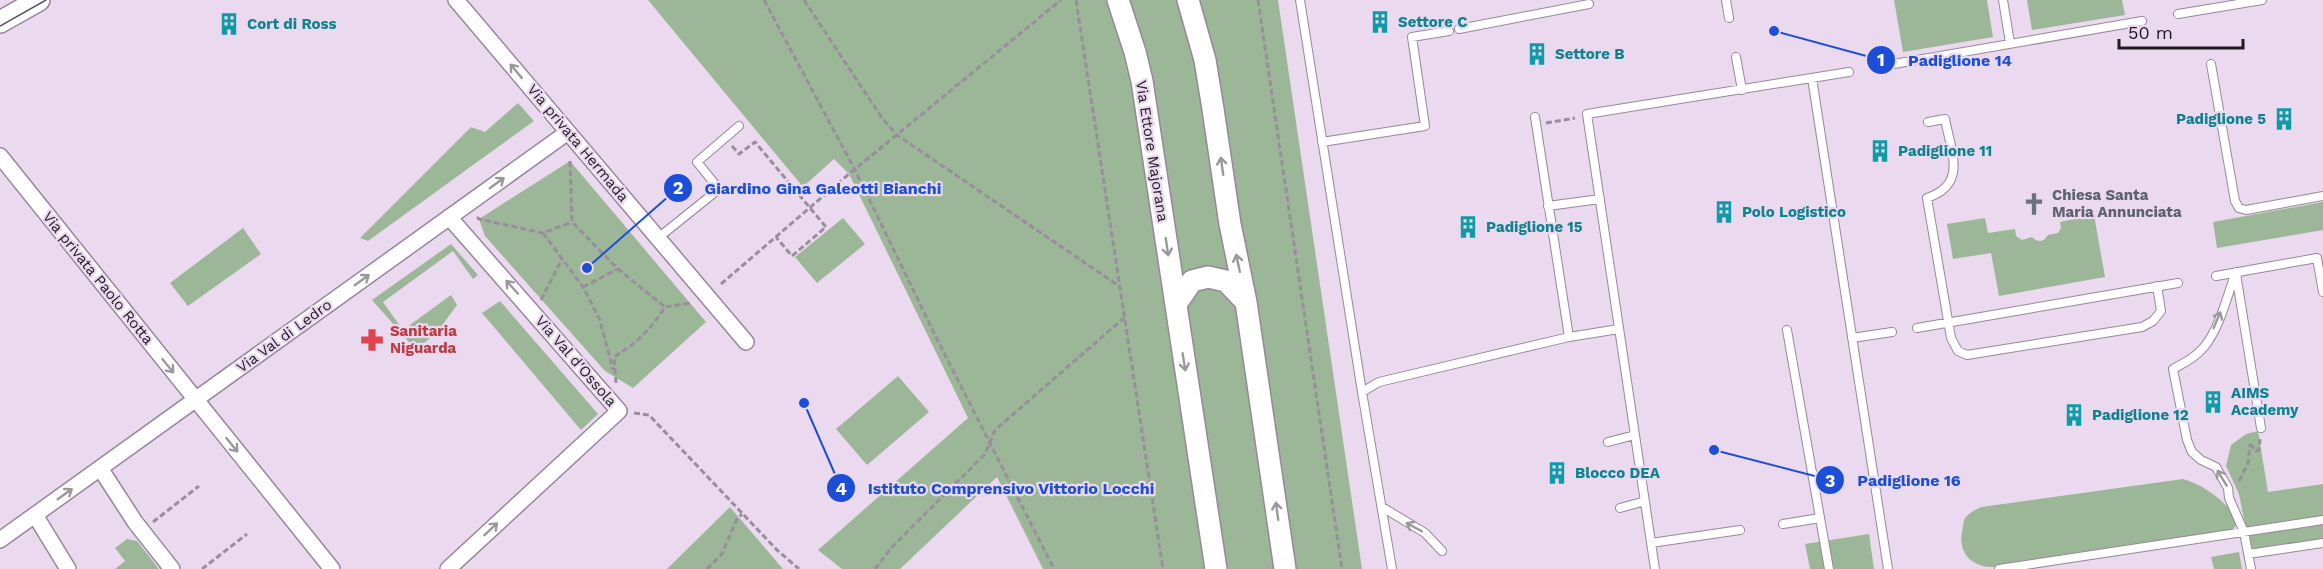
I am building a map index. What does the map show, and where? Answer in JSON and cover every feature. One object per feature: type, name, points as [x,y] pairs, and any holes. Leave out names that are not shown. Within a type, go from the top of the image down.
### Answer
[{"type":"street","points":[[0,22],[39,0]]},
{"type":"street","name":"Via privata Hermada","points":[[456,0],[746,342]]},
{"type":"street","name":"Via Ettore Majorana","points":[[1118,0],[1142,81],[1216,569]]},
{"type":"street","points":[[1188,0],[1205,60],[1230,224],[1246,302],[1285,569]]},
{"type":"street","name":"Via Val di Ledro","points":[[0,540],[568,132]]},
{"type":"street","name":"Via privata Paolo Rotta","points":[[0,156],[332,569]]},
{"type":"street","name":"Via Val d'Ossola","points":[[448,569],[619,411],[449,217]]},
{"type":"street","points":[[1176,304],[1192,281],[1208,277],[1226,281],[1246,302]]},
{"type":"street","points":[[100,468],[172,569]]},
{"type":"street","points":[[35,515],[68,569]]},
{"type":"lane","points":[[1300,0],[1392,569]]},
{"type":"lane","points":[[1726,0],[1729,18]]},
{"type":"lane","points":[[2003,0],[2010,43]]},
{"type":"lane","points":[[2178,14],[2262,0]]},
{"type":"lane","points":[[1459,29],[1589,4]]},
{"type":"lane","points":[[1888,64],[2142,21]]},
{"type":"lane","points":[[1322,142],[1425,126],[1412,37],[1449,30]]},
{"type":"lane","points":[[1736,57],[1742,90]]},
{"type":"lane","points":[[2211,64],[2235,201],[2239,208],[2246,210],[2323,196]]},
{"type":"lane","points":[[1655,569],[1587,114],[1849,72]]},
{"type":"lane","points":[[1812,78],[1887,569]]},
{"type":"lane","points":[[1928,122],[1945,119],[1955,173],[1941,194],[1928,198],[1948,323],[1951,338],[1958,351],[1967,355],[2142,327],[2153,321],[2161,311],[2157,286]]},
{"type":"lane","points":[[1535,121],[1569,337]]},
{"type":"lane","points":[[658,238],[719,189],[697,162],[739,126]]},
{"type":"lane","points":[[1548,206],[1600,199]]},
{"type":"lane","points":[[2216,276],[2317,258],[2323,295]]},
{"type":"lane","points":[[2236,272],[2261,428]]},
{"type":"lane","points":[[2236,272],[2205,346],[2192,359],[2173,369],[2192,452],[2201,460],[2216,467],[2228,488],[2229,498],[2244,532],[2251,569]]},
{"type":"lane","points":[[1917,328],[2178,283]]},
{"type":"lane","points":[[1362,392],[1379,382],[1569,337],[1620,329]]},
{"type":"lane","points":[[1787,330],[1829,569]]},
{"type":"lane","points":[[1852,338],[1892,332]]},
{"type":"lane","points":[[1608,442],[1635,435]]},
{"type":"lane","points":[[1620,508],[1645,501]]},
{"type":"lane","points":[[1382,507],[1425,533],[1442,551]]},
{"type":"lane","points":[[1783,524],[1820,518]]},
{"type":"lane","points":[[1999,569],[2323,520]]},
{"type":"lane","points":[[1651,543],[1740,530]]},
{"type":"lane","points":[[2248,554],[2323,543]]},
{"type":"path","points":[[764,0],[855,170],[1054,569]]},
{"type":"path","points":[[804,0],[882,118],[897,135],[1119,286]]},
{"type":"path","points":[[721,284],[1061,0]]},
{"type":"path","points":[[1076,0],[1163,569]]},
{"type":"path","points":[[1258,0],[1342,569]]},
{"type":"path","points":[[1535,121],[1577,117]]},
{"type":"path","points":[[725,138],[739,154],[755,142],[826,227],[792,256],[776,237]]},
{"type":"path","points":[[570,161],[572,222],[618,268],[665,307]]},
{"type":"path","points":[[467,204],[479,219],[543,233],[572,222]]},
{"type":"path","points":[[543,233],[583,287],[600,320],[616,378]]},
{"type":"path","points":[[536,314],[562,259]]},
{"type":"path","points":[[583,287],[618,268]]},
{"type":"path","points":[[614,357],[636,343],[665,307],[693,302]]},
{"type":"path","points":[[875,569],[892,547],[985,454],[995,430],[1124,318]]},
{"type":"path","points":[[619,411],[649,415],[777,550],[799,569]]},
{"type":"path","points":[[2237,484],[2248,463],[2250,444],[2256,451],[2259,450],[2261,428]]},
{"type":"path","points":[[142,530],[199,486]]},
{"type":"path","points":[[707,569],[722,554],[737,519],[742,514]]},
{"type":"path","points":[[202,569],[247,534]]},
{"type":"green space","points":[[648,0],[1278,0],[1362,569],[1043,569],[997,477],[900,569],[842,569],[818,550],[968,418],[849,174],[834,159],[803,187]]},
{"type":"green space","points":[[1894,0],[1987,0],[1993,37],[1903,52]]},
{"type":"green space","points":[[2027,0],[2122,0],[2125,15],[2032,30]]},
{"type":"green space","points":[[518,103],[534,121],[368,241],[360,238],[471,127],[485,132]]},
{"type":"green space","points":[[570,161],[706,322],[633,388],[605,371],[485,236],[479,219]]},
{"type":"green space","points":[[2323,202],[2323,230],[2217,248],[2213,222]]},
{"type":"green space","points":[[2094,215],[2105,277],[1999,296],[1991,253],[1953,259],[1947,224],[1985,218],[1988,233],[2015,229],[2016,236],[2022,240],[2032,237],[2041,241],[2048,235],[2058,233],[2061,228],[2060,222]]},
{"type":"green space","points":[[843,218],[865,244],[817,283],[795,257]]},
{"type":"green space","points":[[243,228],[261,254],[188,306],[170,283]]},
{"type":"green space","points":[[451,244],[478,275],[473,279],[453,251],[383,302],[403,330],[451,295],[457,305],[438,331],[416,350],[372,300]]},
{"type":"green space","points":[[500,301],[598,414],[581,430],[482,313]]},
{"type":"green space","points":[[898,376],[929,412],[867,465],[836,429]]},
{"type":"green space","points":[[2258,431],[2268,492],[2323,484],[2323,517],[2246,530],[2239,494],[2226,466],[2231,445],[2246,434]]},
{"type":"green space","points":[[2183,479],[2207,490],[2227,506],[2239,519],[2233,530],[1995,567],[1987,567],[1974,562],[1962,547],[1965,518],[1981,507]]},
{"type":"green space","points":[[730,507],[783,569],[667,569]]},
{"type":"green space","points":[[2323,523],[2323,540],[2250,551],[2247,534]]},
{"type":"green space","points":[[1869,534],[1874,569],[1810,569],[1805,544]]},
{"type":"green space","points":[[127,539],[137,541],[159,569],[115,569],[125,561],[115,548]]},
{"type":"green space","points":[[2239,552],[2242,569],[2214,569],[2211,557]]},
{"type":"tram line","points":[[0,26],[46,0]]},
{"type":"place","name":"Settore C","points":[[1380,22]]},
{"type":"place","name":"Cort di Ross","points":[[229,24]]},
{"type":"place","name":"Padiglione 14","points":[[1774,31]]},
{"type":"place","name":"Settore B","points":[[1537,54]]},
{"type":"place","name":"Padiglione 5","points":[[2284,119]]},
{"type":"place","name":"Padiglione 11","points":[[1880,151]]},
{"type":"place","name":"Chiesa Santa Maria Annunciata","points":[[2034,204]]},
{"type":"place","name":"Polo Logistico","points":[[1724,212]]},
{"type":"place","name":"Padiglione 15","points":[[1468,227]]},
{"type":"place","name":"Giardino Gina Galeotti Bianchi","points":[[587,268]]},
{"type":"place","name":"Sanitaria Niguarda","points":[[372,340]]},
{"type":"place","name":"AIMS Academy","points":[[2213,402]]},
{"type":"place","name":"Istituto Comprensivo Vittorio Locchi","points":[[804,403]]},
{"type":"place","name":"Padiglione 12","points":[[2074,415]]},
{"type":"place","name":"Padiglione 16","points":[[1714,450]]},
{"type":"place","name":"Blocco DEA","points":[[1557,473]]}]
